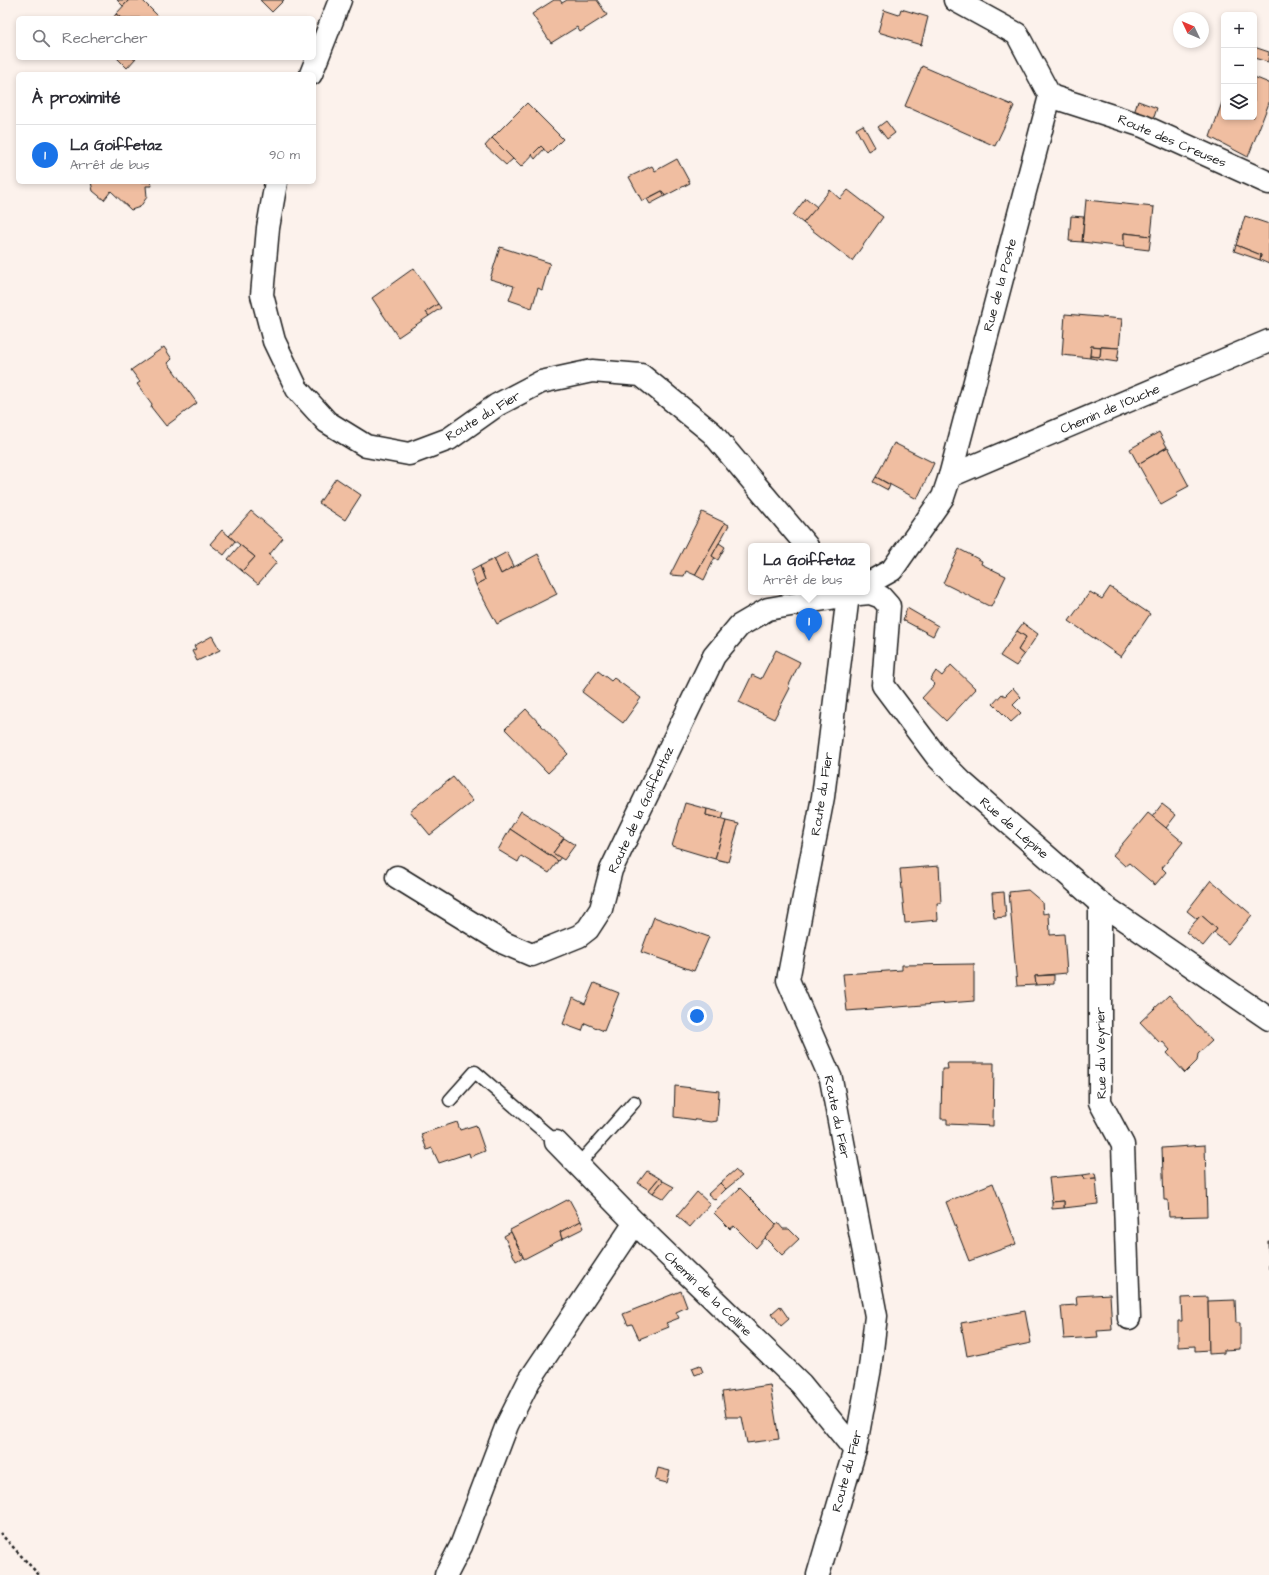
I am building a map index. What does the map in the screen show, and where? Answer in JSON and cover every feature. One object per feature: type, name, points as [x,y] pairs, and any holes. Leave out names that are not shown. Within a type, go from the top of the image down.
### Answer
[{"type":"street","points":[[312,72],[340,0]]},
{"type":"street","points":[[955,0],[1017,34],[1050,96]]},
{"type":"street","name":"Route des Creuses","points":[[1050,96],[1143,126],[1269,182]]},
{"type":"street","name":"Rue de la Poste","points":[[870,582],[892,570],[944,497],[1050,96]]},
{"type":"street","name":"Route du Fier","points":[[276,184],[268,228],[262,295],[274,341],[297,389],[327,422],[366,446],[408,454],[449,439],[498,405],[541,382],[592,371],[641,375],[712,433],[804,543]]},
{"type":"street","name":"Chemin de l'Ouche","points":[[950,476],[1269,341]]},
{"type":"street","name":"Rue de Lépine","points":[[870,593],[881,597],[889,606],[883,685],[937,757],[962,782],[1100,903],[1269,1019]]},
{"type":"street","name":"Route de la Goiffettaz","points":[[397,877],[504,943],[532,955],[579,936],[588,929],[601,908],[611,870],[714,656],[739,626],[768,609],[839,595]]},
{"type":"street","name":"Route du Fier","points":[[818,1575],[856,1450],[870,1368],[876,1316],[831,1079],[788,980],[823,797],[849,595]]},
{"type":"street","name":"Rue du Veyrier","points":[[1100,903],[1100,1102],[1123,1145],[1129,1318]]},
{"type":"street","name":"Chemin de la Colline","points":[[556,1142],[634,1223],[801,1384],[856,1450]]},
{"type":"street","points":[[446,1575],[460,1546],[507,1426],[529,1381],[634,1223]]},
{"type":"lane","points":[[450,1100],[475,1072],[556,1142]]},
{"type":"lane","points":[[578,1165],[634,1102]]},
{"type":"path","points":[[0,1533],[40,1575]]},
{"type":"building","points":[[117,0],[129,0],[123,6]]},
{"type":"building","points":[[129,0],[142,0],[158,16],[118,16],[116,14]]},
{"type":"building","points":[[260,0],[284,0],[272,12]]},
{"type":"building","points":[[554,0],[560,0],[562,3],[567,0],[597,0],[607,15],[580,32],[577,27],[551,43],[532,14]]},
{"type":"building","points":[[901,9],[928,17],[921,45],[878,32],[884,10],[899,15]]},
{"type":"building","points":[[1257,48],[1269,52],[1268,62],[1257,59]]},
{"type":"building","points":[[119,60],[134,60],[127,68]]},
{"type":"building","points":[[922,66],[1014,106],[995,146],[905,106]]},
{"type":"building","points":[[1257,78],[1269,83],[1269,103],[1248,157],[1210,137],[1221,106],[1221,120],[1257,120]]},
{"type":"building","points":[[1138,101],[1157,108],[1152,123],[1133,116]]},
{"type":"building","points":[[527,103],[563,139],[548,154],[541,146],[521,167],[492,138]]},
{"type":"building","points":[[886,121],[895,133],[887,139],[878,127]]},
{"type":"building","points":[[863,125],[875,147],[868,151],[856,129]]},
{"type":"building","points":[[492,138],[513,159],[506,165],[485,146]]},
{"type":"building","points":[[541,146],[544,149],[535,159],[532,155]]},
{"type":"building","points":[[677,159],[690,183],[665,196],[662,191],[642,201],[629,177],[652,166],[655,171]]},
{"type":"building","points":[[91,184],[152,184],[152,186],[146,186],[147,197],[140,207],[131,210],[111,191],[104,200],[93,191]]},
{"type":"building","points":[[830,190],[840,199],[848,190],[883,217],[852,261],[803,223]]},
{"type":"building","points":[[662,191],[665,196],[650,204],[647,199]]},
{"type":"building","points":[[806,198],[817,207],[803,223],[793,215]]},
{"type":"building","points":[[1086,200],[1154,207],[1151,236],[1124,233],[1124,247],[1082,242]]},
{"type":"building","points":[[1071,216],[1084,217],[1082,242],[1069,241]]},
{"type":"building","points":[[1245,216],[1269,224],[1269,264],[1260,260],[1261,255],[1236,245]]},
{"type":"building","points":[[1124,233],[1151,236],[1149,250],[1124,247]]},
{"type":"building","points":[[1236,245],[1261,255],[1260,260],[1234,251]]},
{"type":"building","points":[[500,247],[550,263],[542,290],[538,288],[532,308],[509,300],[514,286],[490,279]]},
{"type":"building","points":[[414,268],[438,304],[426,312],[429,316],[398,337],[372,298]]},
{"type":"building","points":[[438,304],[441,308],[429,316],[426,312]]},
{"type":"building","points":[[1065,314],[1122,319],[1119,348],[1091,346],[1090,358],[1062,355]]},
{"type":"building","points":[[1091,346],[1101,347],[1100,357],[1090,356]]},
{"type":"building","points":[[164,347],[172,359],[168,363],[197,403],[166,426],[151,407],[152,404],[137,384],[140,382],[131,370]]},
{"type":"building","points":[[1101,347],[1119,348],[1117,362],[1090,358],[1090,356],[1100,357]]},
{"type":"building","points":[[1159,432],[1167,447],[1138,464],[1130,449]]},
{"type":"building","points":[[894,443],[934,463],[917,499],[876,477]]},
{"type":"building","points":[[1168,447],[1189,486],[1176,493],[1177,496],[1161,505],[1138,464]]},
{"type":"building","points":[[876,477],[890,485],[888,490],[873,482]]},
{"type":"building","points":[[336,478],[361,495],[345,520],[319,503]]},
{"type":"building","points":[[251,511],[283,538],[269,555],[277,562],[258,584],[242,571],[255,557],[229,536]]},
{"type":"building","points":[[702,512],[725,523],[695,575],[686,571],[684,576],[670,575]]},
{"type":"building","points":[[725,523],[729,525],[712,556],[715,557],[704,580],[695,575]]},
{"type":"building","points":[[222,530],[235,541],[224,555],[210,544]]},
{"type":"building","points":[[719,543],[725,547],[718,560],[712,556]]},
{"type":"building","points":[[240,545],[255,557],[242,571],[228,559]]},
{"type":"building","points":[[959,549],[982,561],[981,564],[1006,576],[991,607],[943,583]]},
{"type":"building","points":[[507,552],[514,566],[501,574],[494,559]]},
{"type":"building","points":[[538,554],[557,594],[497,624],[476,585],[485,580],[480,566],[494,559],[501,574]]},
{"type":"building","points":[[480,566],[485,580],[476,585],[471,571]]},
{"type":"building","points":[[1110,587],[1150,614],[1121,657],[1069,621],[1090,592],[1102,599]]},
{"type":"building","points":[[907,608],[938,626],[933,636],[903,620]]},
{"type":"building","points":[[1023,623],[1038,634],[1024,655],[1018,650],[1026,637],[1017,631]]},
{"type":"building","points":[[1017,631],[1026,637],[1018,650],[1024,655],[1016,666],[1000,656]]},
{"type":"building","points":[[212,636],[220,650],[197,661],[192,651],[196,649],[194,646]]},
{"type":"building","points":[[776,650],[800,662],[788,687],[790,688],[774,719],[739,702],[752,675],[761,679]]},
{"type":"building","points":[[951,665],[976,689],[946,721],[922,698],[935,684],[930,680],[936,671],[942,676]]},
{"type":"building","points":[[598,671],[611,681],[614,678],[641,698],[623,723],[582,692]]},
{"type":"building","points":[[1013,688],[1021,697],[1013,705],[1021,713],[1011,722],[993,704],[1002,694],[1005,696]]},
{"type":"building","points":[[526,709],[568,754],[548,773],[505,729]]},
{"type":"building","points":[[453,777],[473,801],[430,835],[410,811]]},
{"type":"building","points":[[685,803],[707,809],[706,815],[726,821],[715,859],[672,846]]},
{"type":"building","points":[[1162,804],[1176,815],[1166,828],[1152,817]]},
{"type":"building","points":[[707,809],[724,813],[722,819],[706,815]]},
{"type":"building","points":[[521,811],[564,838],[553,853],[561,857],[558,861],[510,829]]},
{"type":"building","points":[[1148,813],[1183,842],[1162,868],[1166,872],[1155,885],[1129,863],[1125,866],[1113,855]]},
{"type":"building","points":[[726,821],[739,824],[728,862],[715,859]]},
{"type":"building","points":[[510,829],[558,861],[549,873],[521,856],[518,862],[498,850]]},
{"type":"building","points":[[564,838],[575,845],[564,860],[553,853]]},
{"type":"building","points":[[939,866],[941,903],[937,903],[938,920],[905,923],[900,869]]},
{"type":"building","points":[[1211,880],[1252,915],[1228,944],[1214,933],[1217,929],[1201,915],[1197,919],[1187,911]]},
{"type":"building","points":[[1028,890],[1042,902],[1043,914],[1049,913],[1050,935],[1064,934],[1067,973],[1035,976],[1036,985],[1017,986],[1009,892]]},
{"type":"building","points":[[1004,892],[1006,917],[994,918],[992,893]]},
{"type":"building","points":[[1201,915],[1217,929],[1203,946],[1186,932]]},
{"type":"building","points":[[654,917],[709,937],[694,971],[641,952]]},
{"type":"building","points":[[974,964],[974,1001],[847,1011],[843,974],[902,970],[902,965]]},
{"type":"building","points":[[1054,975],[1054,984],[1036,985],[1035,976]]},
{"type":"building","points":[[594,983],[619,993],[604,1031],[585,1023],[582,1031],[563,1024],[573,998],[585,1004]]},
{"type":"building","points":[[1169,995],[1212,1041],[1198,1054],[1197,1061],[1185,1073],[1167,1053],[1170,1050],[1162,1041],[1160,1043],[1140,1022]]},
{"type":"building","points":[[947,1063],[994,1063],[993,1126],[947,1124],[947,1119],[941,1119],[942,1069],[948,1069]]},
{"type":"building","points":[[675,1086],[719,1091],[717,1121],[711,1122],[674,1117]]},
{"type":"building","points":[[457,1122],[460,1130],[476,1125],[485,1151],[470,1157],[469,1153],[439,1163],[432,1148],[427,1150],[421,1134]]},
{"type":"building","points":[[1205,1145],[1207,1216],[1169,1217],[1168,1200],[1164,1200],[1162,1148]]},
{"type":"building","points":[[735,1170],[742,1176],[726,1189],[720,1183]]},
{"type":"building","points":[[647,1171],[659,1178],[649,1190],[638,1183]]},
{"type":"building","points":[[1095,1173],[1096,1178],[1084,1179],[1083,1175]]},
{"type":"building","points":[[1083,1175],[1084,1179],[1096,1178],[1098,1204],[1064,1208],[1064,1201],[1052,1202],[1049,1178]]},
{"type":"building","points":[[659,1178],[663,1181],[653,1193],[649,1190]]},
{"type":"building","points":[[663,1181],[674,1187],[664,1199],[653,1193]]},
{"type":"building","points":[[720,1183],[726,1189],[715,1200],[708,1194]]},
{"type":"building","points":[[993,1183],[1016,1244],[969,1261],[946,1202]]},
{"type":"building","points":[[740,1188],[777,1225],[756,1248],[734,1226],[730,1229],[714,1213]]},
{"type":"building","points":[[697,1192],[710,1204],[690,1227],[677,1216]]},
{"type":"building","points":[[569,1199],[581,1221],[560,1232],[562,1239],[524,1259],[510,1230]]},
{"type":"building","points":[[1064,1201],[1064,1208],[1052,1209],[1052,1202]]},
{"type":"building","points":[[581,1221],[584,1228],[562,1239],[560,1232]]},
{"type":"building","points":[[778,1223],[783,1229],[789,1229],[799,1239],[782,1255],[765,1238]]},
{"type":"building","points":[[511,1232],[523,1257],[516,1261],[504,1236]]},
{"type":"building","points":[[1268,1241],[1269,1241],[1269,1269]]},
{"type":"building","points":[[681,1291],[687,1307],[676,1312],[679,1318],[666,1323],[669,1327],[639,1339],[632,1324],[628,1325],[623,1314]]},
{"type":"building","points":[[1110,1294],[1112,1330],[1097,1331],[1098,1337],[1064,1339],[1061,1306],[1077,1305],[1076,1296]]},
{"type":"building","points":[[1208,1297],[1209,1350],[1195,1351],[1195,1346],[1178,1347],[1178,1321],[1182,1321],[1181,1298]]},
{"type":"building","points":[[1235,1300],[1236,1323],[1240,1323],[1240,1349],[1224,1350],[1224,1353],[1209,1354],[1208,1301]]},
{"type":"building","points":[[780,1306],[789,1319],[781,1326],[772,1313]]},
{"type":"building","points":[[1025,1311],[1031,1343],[967,1356],[961,1323]]},
{"type":"building","points":[[700,1365],[703,1372],[695,1375],[692,1368]]},
{"type":"building","points":[[770,1385],[779,1439],[747,1443],[742,1417],[726,1417],[722,1392]]},
{"type":"building","points":[[658,1468],[670,1471],[667,1483],[655,1480]]},
{"type":"place","name":"La Goiffetaz","points":[[809,641]]}]
